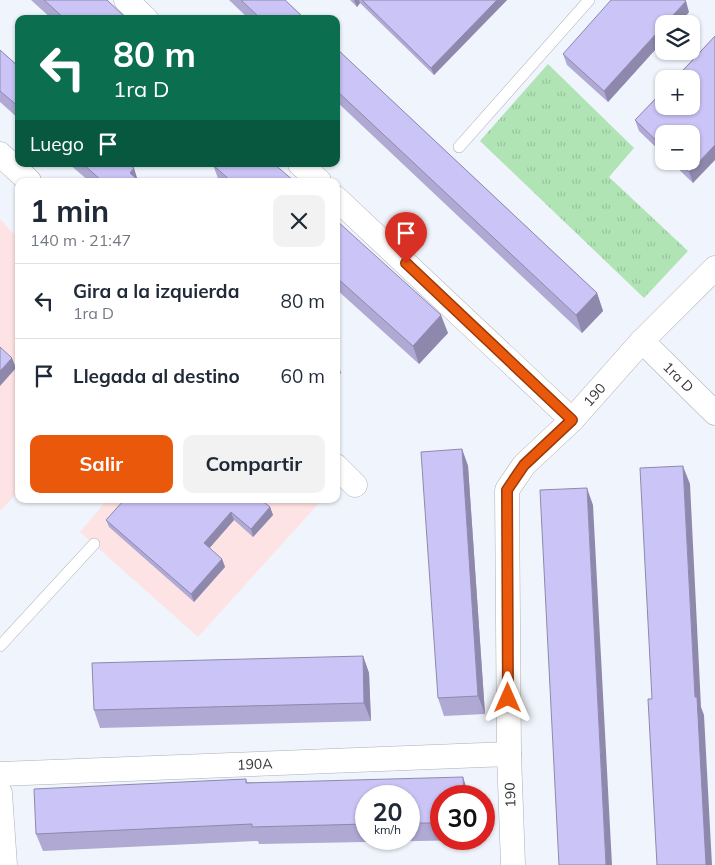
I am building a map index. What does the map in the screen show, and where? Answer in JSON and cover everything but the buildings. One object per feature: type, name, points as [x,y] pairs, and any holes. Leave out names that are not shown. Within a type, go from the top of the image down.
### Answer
[{"type":"street","points":[[126,0],[142,15]]},
{"type":"street","points":[[0,154],[26,178]]},
{"type":"street","points":[[303,167],[316,178]]},
{"type":"street","points":[[340,202],[572,420]]},
{"type":"street","name":"190","points":[[513,865],[509,754],[507,490],[524,465],[572,420],[642,341],[715,268]]},
{"type":"street","name":"1ra D","points":[[642,341],[715,413]]},
{"type":"street","points":[[340,470],[355,485]]},
{"type":"street","name":"190A","points":[[0,774],[509,754]]},
{"type":"street","points":[[0,793],[5,865]]},
{"type":"lane","points":[[459,147],[589,0]]},
{"type":"lane","points":[[0,646],[94,544]]},
{"type":"shaded area","points":[[0,219],[15,235],[15,495],[0,511]]},
{"type":"shaded area","points":[[105,503],[319,503],[198,637],[80,532]]},
{"type":"green space","points":[[548,64],[634,148],[609,177],[688,251],[644,298],[480,141]]},
{"type":"route","points":[[406,263],[572,420],[524,465],[507,490],[508,698]]}]
